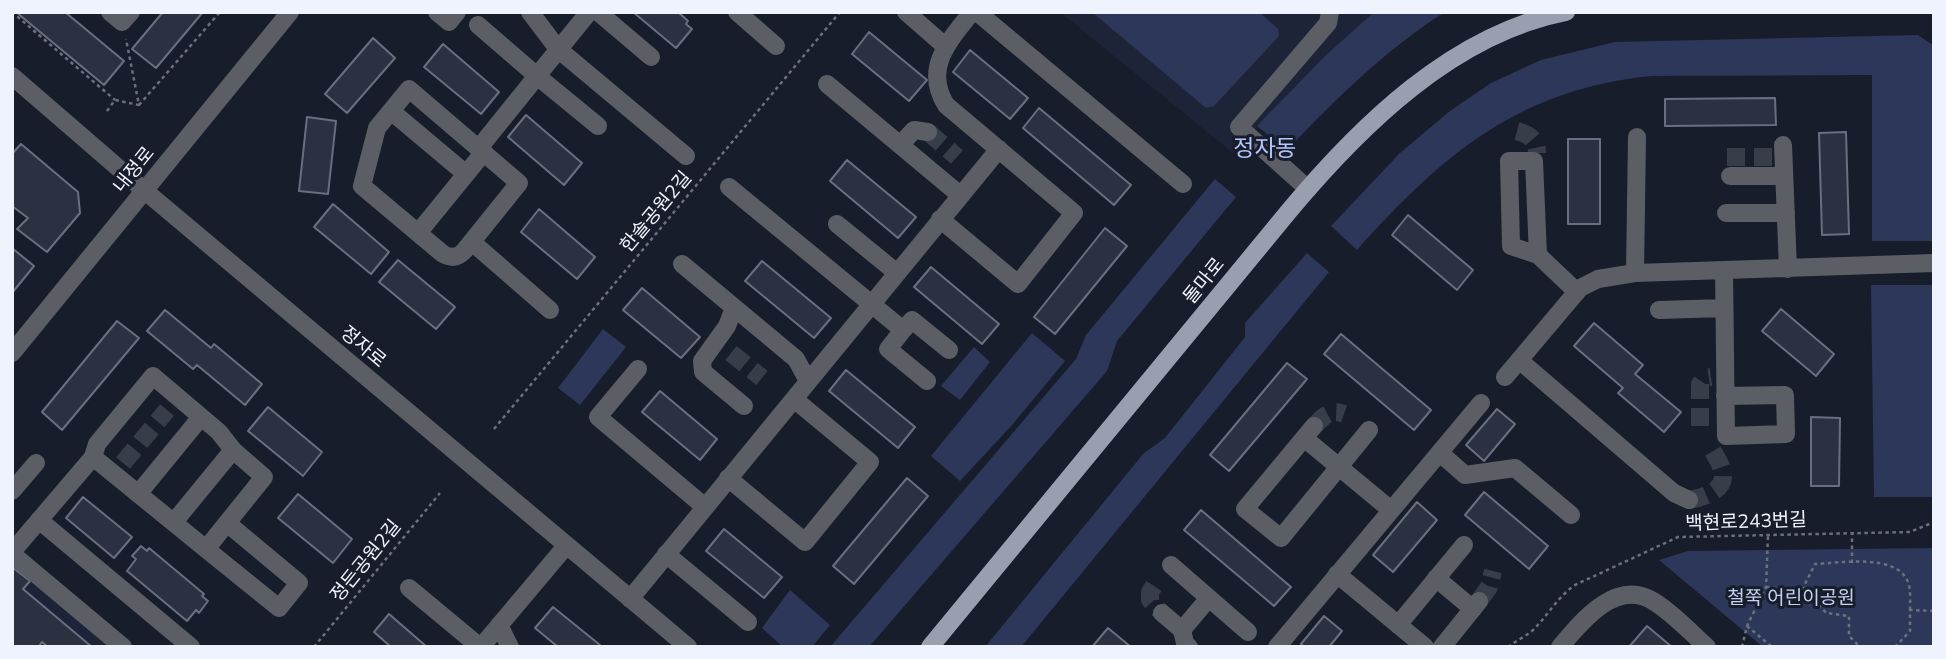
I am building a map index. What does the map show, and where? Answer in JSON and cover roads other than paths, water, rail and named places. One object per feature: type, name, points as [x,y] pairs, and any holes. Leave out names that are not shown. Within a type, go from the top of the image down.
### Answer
[{"type":"main road","name":"돌마로","points":[[930,647],[1308,189],[1370,124],[1448,62],[1477,44],[1510,29],[1566,12]]},
{"type":"street","name":"내정로","points":[[12,353],[290,12]]},
{"type":"street","points":[[437,12],[449,22],[457,12]]},
{"type":"street","points":[[530,12],[558,49],[686,156]]},
{"type":"street","points":[[418,233],[589,12]]},
{"type":"street","points":[[598,12],[651,57]]},
{"type":"street","points":[[737,12],[776,46]]},
{"type":"street","points":[[906,12],[945,46]]},
{"type":"street","points":[[940,219],[1018,284],[1074,214],[946,105],[940,95],[937,85],[938,71],[945,46],[974,12],[1183,184]]},
{"type":"street","points":[[1308,189],[1239,127],[1324,16]]},
{"type":"street","points":[[478,25],[598,126]]},
{"type":"street","name":"정자로","points":[[12,76],[688,647]]},
{"type":"street","points":[[827,84],[960,195]]},
{"type":"street","points":[[409,89],[481,150],[519,183],[460,255],[447,256],[362,186],[377,128],[409,89]]},
{"type":"street","points":[[391,111],[466,174]]},
{"type":"street","points":[[900,145],[914,130],[928,132]]},
{"type":"street","points":[[1635,273],[1637,137]]},
{"type":"street","points":[[630,599],[999,149]]},
{"type":"street","points":[[1781,153],[1788,269]]},
{"type":"street","points":[[1538,255],[1536,157],[1509,161],[1511,246],[1538,255],[1577,292]]},
{"type":"street","points":[[1730,176],[1784,176]]},
{"type":"street","points":[[730,187],[903,330]]},
{"type":"street","points":[[1726,213],[1786,213]]},
{"type":"street","points":[[837,224],[897,273]]},
{"type":"street","points":[[472,242],[550,310]]},
{"type":"street","points":[[1505,377],[1577,292],[1598,279],[1635,273],[1934,263]]},
{"type":"street","points":[[682,264],[796,359],[808,381]]},
{"type":"street","points":[[1724,270],[1724,308],[1718,377],[1726,396]]},
{"type":"street","points":[[1659,310],[1724,308]]},
{"type":"street","points":[[734,309],[727,326],[724,347],[702,361],[703,372],[744,406]]},
{"type":"street","points":[[927,381],[888,349],[912,320],[950,350]]},
{"type":"street","points":[[1519,360],[1674,493],[1689,500]]},
{"type":"street","points":[[638,369],[598,417],[705,508]]},
{"type":"street","points":[[123,647],[12,553],[93,457],[96,444],[153,376],[219,432],[233,450],[264,477],[206,549]]},
{"type":"street","points":[[729,478],[805,542],[870,461],[794,399]]},
{"type":"street","points":[[1278,647],[1481,403]]},
{"type":"street","points":[[138,494],[201,417]]},
{"type":"street","points":[[1369,430],[1340,467],[1281,538],[1245,509],[1309,432],[1340,467],[1391,510]]},
{"type":"street","points":[[174,522],[233,450]]},
{"type":"street","points":[[1440,453],[1465,475],[1515,468],[1572,515]]},
{"type":"street","points":[[93,457],[118,468],[138,494],[279,608],[299,583],[227,523]]},
{"type":"street","points":[[12,491],[36,463]]},
{"type":"street","points":[[38,520],[191,647]]},
{"type":"street","points":[[1398,625],[1464,545]]},
{"type":"street","points":[[409,588],[480,647],[566,546]]},
{"type":"street","points":[[666,554],[748,622]]},
{"type":"street","points":[[1171,565],[1248,632]]},
{"type":"street","points":[[1337,574],[1425,647]]},
{"type":"street","points":[[1436,578],[1476,605],[1442,647]]},
{"type":"street","points":[[1568,644],[1588,614],[1599,606],[1614,599],[1642,596],[1654,601],[1707,647]]},
{"type":"street","points":[[1182,630],[1209,598]]},
{"type":"street","points":[[1162,613],[1182,630],[1185,643],[1189,647]]},
{"type":"street","points":[[499,625],[510,647]]},
{"type":"tunnel","points":[[1517,131],[1531,138],[1537,153]]},
{"type":"tunnel","points":[[928,132],[957,157]]},
{"type":"tunnel","points":[[1727,157],[1774,157]]},
{"type":"tunnel","points":[[731,353],[762,378]]},
{"type":"tunnel","points":[[1700,426],[1700,384],[1704,378],[1711,377]]},
{"type":"tunnel","points":[[123,463],[167,410]]},
{"type":"tunnel","points":[[1314,426],[1331,413],[1344,414]]},
{"type":"tunnel","points":[[1689,500],[1712,493],[1723,480],[1721,467],[1711,448]]},
{"type":"tunnel","points":[[1479,601],[1489,587],[1493,571]]},
{"type":"tunnel","points":[[1154,586],[1150,592],[1150,600],[1162,613]]},
{"type":"district","name":"정자동","points":[[1265,149]]},
{"type":"park label","name":"철쭉 어린이공원","points":[[1791,598]]}]
